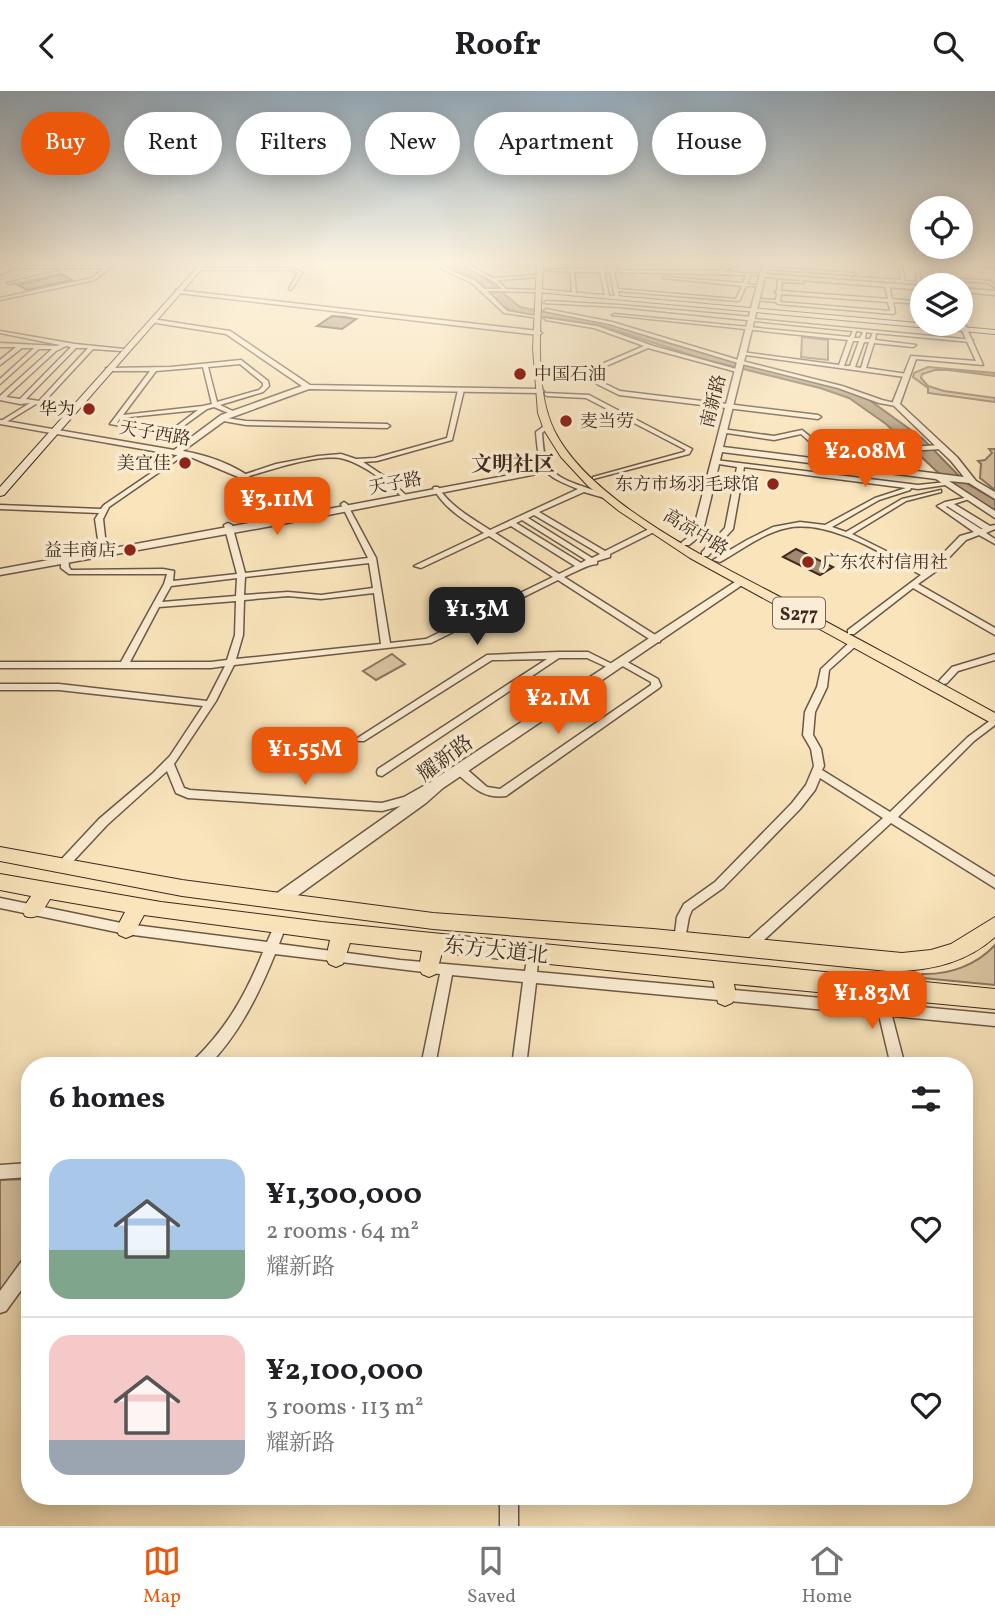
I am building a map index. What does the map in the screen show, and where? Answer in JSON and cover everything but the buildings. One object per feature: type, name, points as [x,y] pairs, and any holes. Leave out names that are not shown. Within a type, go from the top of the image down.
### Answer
[{"type":"main road","points":[[0,493],[142,329]]},
{"type":"main road","points":[[0,483],[144,329]]},
{"type":"main road","name":"高凉中路","points":[[540,329],[543,393],[556,444],[572,463],[609,497],[654,530],[741,581],[975,703],[995,707]]},
{"type":"main road","name":"高凉中路","points":[[543,393],[547,370],[544,329]]},
{"type":"main road","name":"高凉中路","points":[[551,426],[595,478],[640,515],[853,638],[944,681],[995,720]]},
{"type":"main road","points":[[0,880],[9,856]]},
{"type":"main road","name":"东方大道北","points":[[9,856],[61,867],[278,901],[433,921],[673,940],[887,962],[918,962],[960,951],[990,930]]},
{"type":"main road","name":"东方大道北","points":[[0,880],[45,891],[280,926],[670,969],[995,999]]},
{"type":"main road","points":[[32,910],[45,891]]},
{"type":"main road","points":[[125,929],[139,906]]},
{"type":"main road","points":[[336,958],[342,933]]},
{"type":"main road","points":[[670,969],[673,940]]},
{"type":"main road","points":[[433,943],[438,969]]},
{"type":"main road","points":[[723,974],[725,996]]},
{"type":"street","points":[[207,329],[228,332],[308,387]]},
{"type":"street","points":[[504,329],[539,333]]},
{"type":"street","points":[[599,329],[674,353],[840,387],[881,402],[896,404],[968,481],[995,496]]},
{"type":"street","points":[[630,329],[738,366]]},
{"type":"street","name":"南新路","points":[[686,543],[697,533],[749,329]]},
{"type":"street","points":[[782,329],[789,332],[913,345]]},
{"type":"street","points":[[841,366],[854,329],[910,334]]},
{"type":"street","points":[[852,368],[864,330]]},
{"type":"street","points":[[863,369],[874,331]]},
{"type":"street","points":[[0,333],[75,346],[124,349]]},
{"type":"street","points":[[896,404],[913,357],[914,336]]},
{"type":"street","points":[[933,336],[970,340]]},
{"type":"street","points":[[913,357],[985,365],[968,336]]},
{"type":"street","points":[[1,398],[66,344]]},
{"type":"street","points":[[1,346],[58,348]]},
{"type":"street","points":[[20,401],[75,346]]},
{"type":"street","points":[[547,370],[591,370],[648,346]]},
{"type":"street","points":[[0,363],[20,347]]},
{"type":"street","points":[[2,379],[38,347]]},
{"type":"street","points":[[674,353],[685,347]]},
{"type":"street","points":[[1,398],[40,403],[92,348]]},
{"type":"street","points":[[742,354],[905,375]]},
{"type":"street","points":[[108,369],[154,369],[242,362],[266,382],[261,391],[207,407],[117,417]]},
{"type":"street","points":[[205,366],[215,405]]},
{"type":"street","points":[[154,369],[113,424],[168,433],[207,407]]},
{"type":"street","points":[[578,372],[619,393],[818,417]]},
{"type":"street","points":[[103,551],[99,519],[102,510],[129,488],[180,453],[220,419],[308,387],[587,396],[689,449],[687,453],[595,478]]},
{"type":"street","points":[[354,461],[373,460],[450,439],[461,390]]},
{"type":"street","points":[[1,422],[36,402]]},
{"type":"street","points":[[215,405],[233,413]]},
{"type":"street","points":[[220,419],[247,423],[387,426]]},
{"type":"street","name":"天子西路","points":[[1,422],[180,453],[243,475],[259,488],[276,519]]},
{"type":"street","points":[[551,426],[539,432],[547,470],[584,489],[609,497]]},
{"type":"street","points":[[722,431],[774,438],[802,432],[823,451],[832,453],[938,448]]},
{"type":"street","points":[[718,449],[943,481],[968,481]]},
{"type":"street","points":[[243,475],[269,467],[345,456],[404,495]]},
{"type":"street","points":[[715,461],[918,488]]},
{"type":"street","points":[[711,557],[729,529],[741,465]]},
{"type":"street","name":"天子路","points":[[0,570],[547,470]]},
{"type":"street","points":[[827,527],[877,499],[943,481]]},
{"type":"street","points":[[943,481],[995,515]]},
{"type":"street","points":[[846,535],[904,500],[943,481]]},
{"type":"street","points":[[437,489],[455,511],[657,640]]},
{"type":"street","points":[[418,566],[584,489]]},
{"type":"street","points":[[967,498],[941,507],[995,542]]},
{"type":"street","points":[[947,503],[993,529]]},
{"type":"street","points":[[345,506],[372,560],[386,646]]},
{"type":"street","points":[[0,507],[102,510]]},
{"type":"street","points":[[534,512],[607,555]]},
{"type":"street","points":[[523,518],[594,562]]},
{"type":"street","points":[[511,523],[582,568]]},
{"type":"street","points":[[711,557],[783,526],[806,524],[827,527],[926,574]]},
{"type":"street","points":[[61,867],[95,830],[169,763],[209,704],[231,663],[237,650],[241,574],[229,528]]},
{"type":"street","points":[[673,940],[688,907],[719,885],[796,806],[818,772],[816,749],[808,735],[810,712],[822,687],[825,669],[853,638],[963,538],[977,531],[993,529]]},
{"type":"street","points":[[0,664],[231,663],[428,641],[562,578],[654,530]]},
{"type":"street","points":[[65,558],[69,572],[171,573],[168,584],[124,665]]},
{"type":"street","points":[[168,584],[372,560]]},
{"type":"street","name":"耀新路","points":[[278,901],[421,799],[438,783],[657,640],[741,581]]},
{"type":"street","points":[[912,584],[995,632]]},
{"type":"street","points":[[157,605],[288,594],[321,597],[378,590]]},
{"type":"street","points":[[382,772],[558,655]]},
{"type":"street","points":[[360,739],[488,658],[588,655],[655,681],[656,686],[502,793],[484,791],[459,769]]},
{"type":"street","points":[[944,681],[955,669],[995,657]]},
{"type":"street","points":[[0,687],[59,687],[209,704]]},
{"type":"street","points":[[747,948],[890,818],[971,739],[995,720]]},
{"type":"street","points":[[169,763],[180,790],[188,794],[345,806],[396,805],[438,783]]},
{"type":"street","points":[[818,772],[995,883]]},
{"type":"street","points":[[0,903],[125,929],[336,958],[995,1020]]},
{"type":"street","points":[[207,1057],[230,1034],[241,1017],[280,926]]},
{"type":"street","points":[[520,1057],[533,954]]},
{"type":"street","points":[[429,1057],[438,969]]},
{"type":"street","points":[[879,989],[896,1057]]},
{"type":"street","points":[[0,1172],[21,1171]]},
{"type":"street","points":[[0,1304],[21,1276]]},
{"type":"street","points":[[509,1505],[509,1526]]},
{"type":"shaded area","points":[[611,329],[626,329],[865,397],[922,438],[966,483],[995,500],[995,513],[946,480],[886,424],[849,398],[820,388],[703,359]]},
{"type":"shaded area","points":[[802,337],[828,340],[828,360],[801,357]]},
{"type":"shaded area","points":[[928,367],[995,373],[995,376],[935,370],[922,374],[921,378],[928,386],[944,391],[995,398],[995,402],[928,393],[928,388],[913,377],[914,373]]},
{"type":"shaded area","points":[[989,449],[995,449],[995,490],[980,478],[981,464],[978,461],[985,460],[992,453]]},
{"type":"shaded area","points":[[392,654],[405,664],[376,680],[363,671]]},
{"type":"shaded area","points":[[995,945],[995,985],[923,978],[922,974],[952,971],[971,963]]},
{"type":"shaded area","points":[[21,1179],[21,1263],[0,1293],[0,1180]]},
{"type":"place","name":"中国石油","points":[[520,374]]},
{"type":"place","name":"华为","points":[[89,409]]},
{"type":"place","name":"麦当劳","points":[[566,421]]},
{"type":"place","name":"美宜佳","points":[[185,463]]},
{"type":"place","name":"东方市场羽毛球馆","points":[[773,484]]},
{"type":"place","name":"益丰商店","points":[[130,550]]},
{"type":"place","name":"广东农村信用社","points":[[808,562]]},
{"type":"district","name":"文明社区","points":[[513,464]]}]
